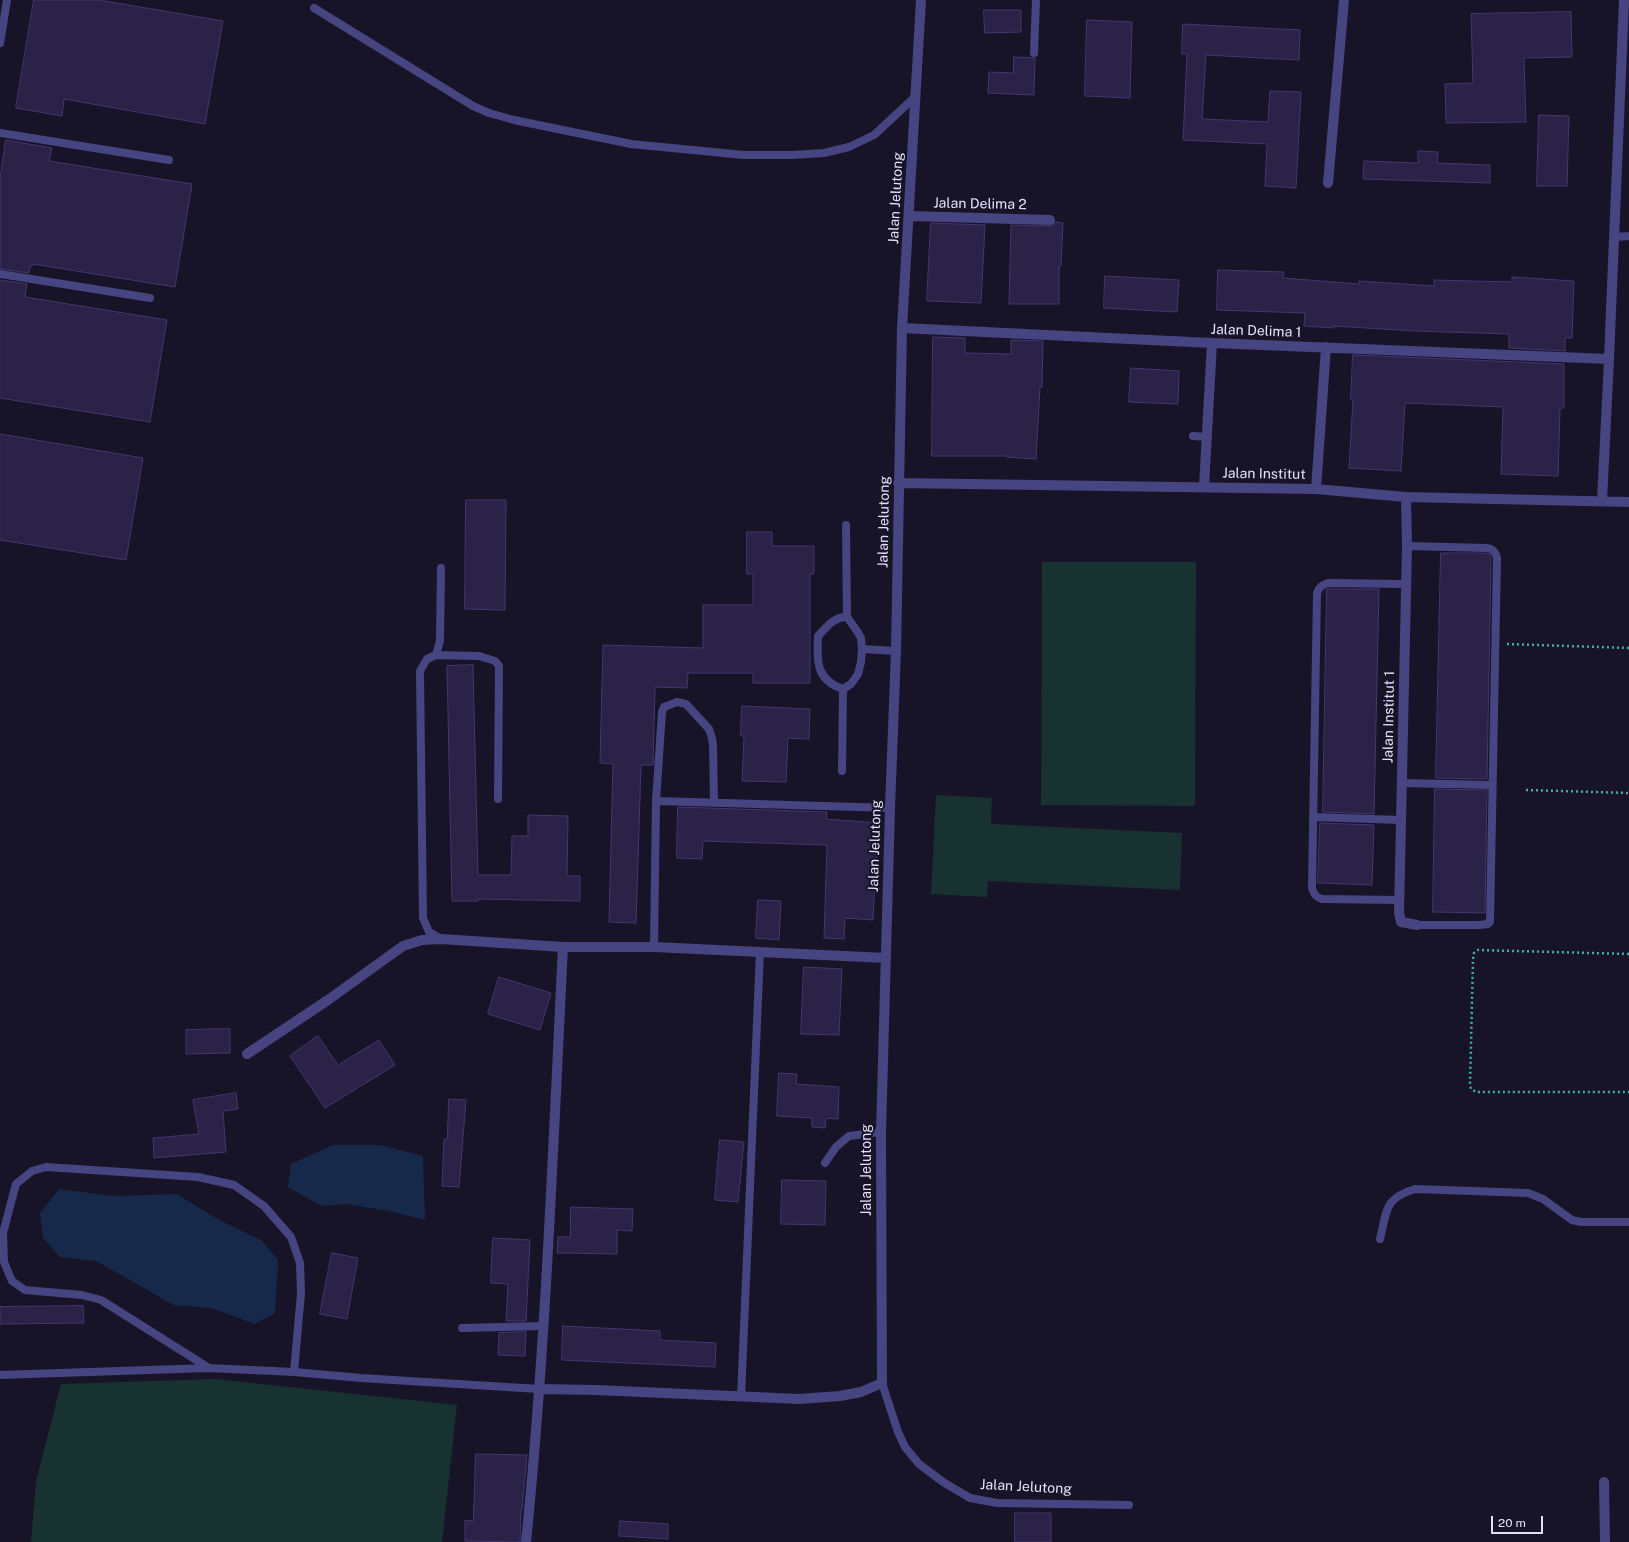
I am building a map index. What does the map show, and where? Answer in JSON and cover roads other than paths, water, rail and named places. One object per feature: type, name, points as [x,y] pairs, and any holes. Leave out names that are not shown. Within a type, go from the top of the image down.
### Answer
[{"type":"street","name":"Jalan Jelutong","points":[[882,1383],[881,1132],[896,651],[902,328],[921,0]]},
{"type":"street","points":[[1328,183],[1344,0]]},
{"type":"street","points":[[1602,501],[1624,0]]},
{"type":"street","name":"Jalan Delima 2","points":[[908,216],[1050,220]]},
{"type":"street","name":"Jalan Delima 1","points":[[902,328],[1212,343],[1609,359]]},
{"type":"street","points":[[1204,488],[1212,343]]},
{"type":"street","points":[[1316,489],[1326,347]]},
{"type":"street","name":"Jalan Institut","points":[[898,483],[1316,489],[1406,497],[1629,502]]},
{"type":"street","name":"Jalan Institut 1","points":[[1406,497],[1407,546],[1399,913],[1401,922],[1417,924]]},
{"type":"street","points":[[247,1054],[328,1000],[403,946],[422,940],[441,939],[563,947],[654,947],[886,958]]},
{"type":"street","points":[[526,1542],[543,1326],[563,947]]},
{"type":"street","points":[[539,1389],[596,1390],[799,1400],[840,1396],[861,1392],[882,1383]]},
{"type":"street","points":[[1604,1482],[1605,1542]]},
{"type":"lane","points":[[0,43],[7,0]]},
{"type":"lane","points":[[1034,53],[1036,0]]},
{"type":"lane","points":[[314,8],[473,106],[514,120],[631,144],[744,155],[792,155],[824,152],[849,147],[874,135],[916,97]]},
{"type":"lane","points":[[0,133],[169,160]]},
{"type":"lane","points":[[1614,237],[1629,236]]},
{"type":"lane","points":[[0,274],[150,298]]},
{"type":"lane","points":[[1193,436],[1207,437]]},
{"type":"lane","points":[[843,689],[851,684],[858,674],[862,650],[859,634],[847,617],[846,525]]},
{"type":"lane","points":[[1407,546],[1487,548],[1492,549],[1496,553],[1497,558],[1490,922],[1488,924],[1479,925],[1417,924]]},
{"type":"lane","points":[[436,655],[440,641],[441,568]]},
{"type":"lane","points":[[1399,900],[1322,899],[1313,893],[1317,601],[1318,588],[1323,584],[1328,583],[1406,584]]},
{"type":"lane","points":[[843,689],[835,686],[821,672],[817,661],[818,636],[840,616],[847,617]]},
{"type":"lane","points":[[862,650],[896,651]]},
{"type":"lane","points":[[441,939],[429,932],[424,918],[423,898],[420,671],[427,659],[436,655],[479,656],[495,661],[499,666],[498,799]]},
{"type":"lane","points":[[842,771],[843,689]]},
{"type":"lane","points":[[654,947],[656,801],[662,712],[664,707],[677,702],[686,704],[709,729],[712,738],[714,802]]},
{"type":"lane","points":[[1402,783],[1492,785]]},
{"type":"lane","points":[[656,801],[890,808]]},
{"type":"lane","points":[[1313,817],[1401,820]]},
{"type":"lane","points":[[741,1397],[760,952]]},
{"type":"lane","points":[[825,1163],[836,1147],[850,1136],[881,1132]]},
{"type":"lane","points":[[210,1368],[101,1300],[82,1295],[24,1290],[12,1281],[4,1262],[3,1233],[16,1184],[32,1171],[46,1168],[198,1177],[234,1185],[264,1206],[291,1238],[300,1263],[301,1293],[294,1372]]},
{"type":"lane","points":[[1380,1239],[1386,1213],[1392,1200],[1402,1193],[1415,1189],[1528,1193],[1543,1199],[1572,1220],[1581,1222],[1629,1222]]},
{"type":"lane","points":[[462,1328],[543,1326]]},
{"type":"lane","points":[[0,1375],[210,1368],[294,1372],[539,1389]]},
{"type":"lane","name":"Jalan Jelutong","points":[[882,1383],[898,1432],[905,1447],[919,1464],[942,1482],[970,1498],[997,1503],[1129,1505]]},
{"type":"water","points":[[333,1145],[380,1145],[423,1156],[425,1220],[389,1211],[346,1204],[321,1206],[288,1187],[291,1164]]},
{"type":"water","points":[[59,1189],[113,1196],[177,1194],[219,1220],[261,1240],[278,1260],[275,1313],[255,1324],[211,1308],[174,1305],[96,1261],[60,1257],[43,1238],[40,1213]]}]
